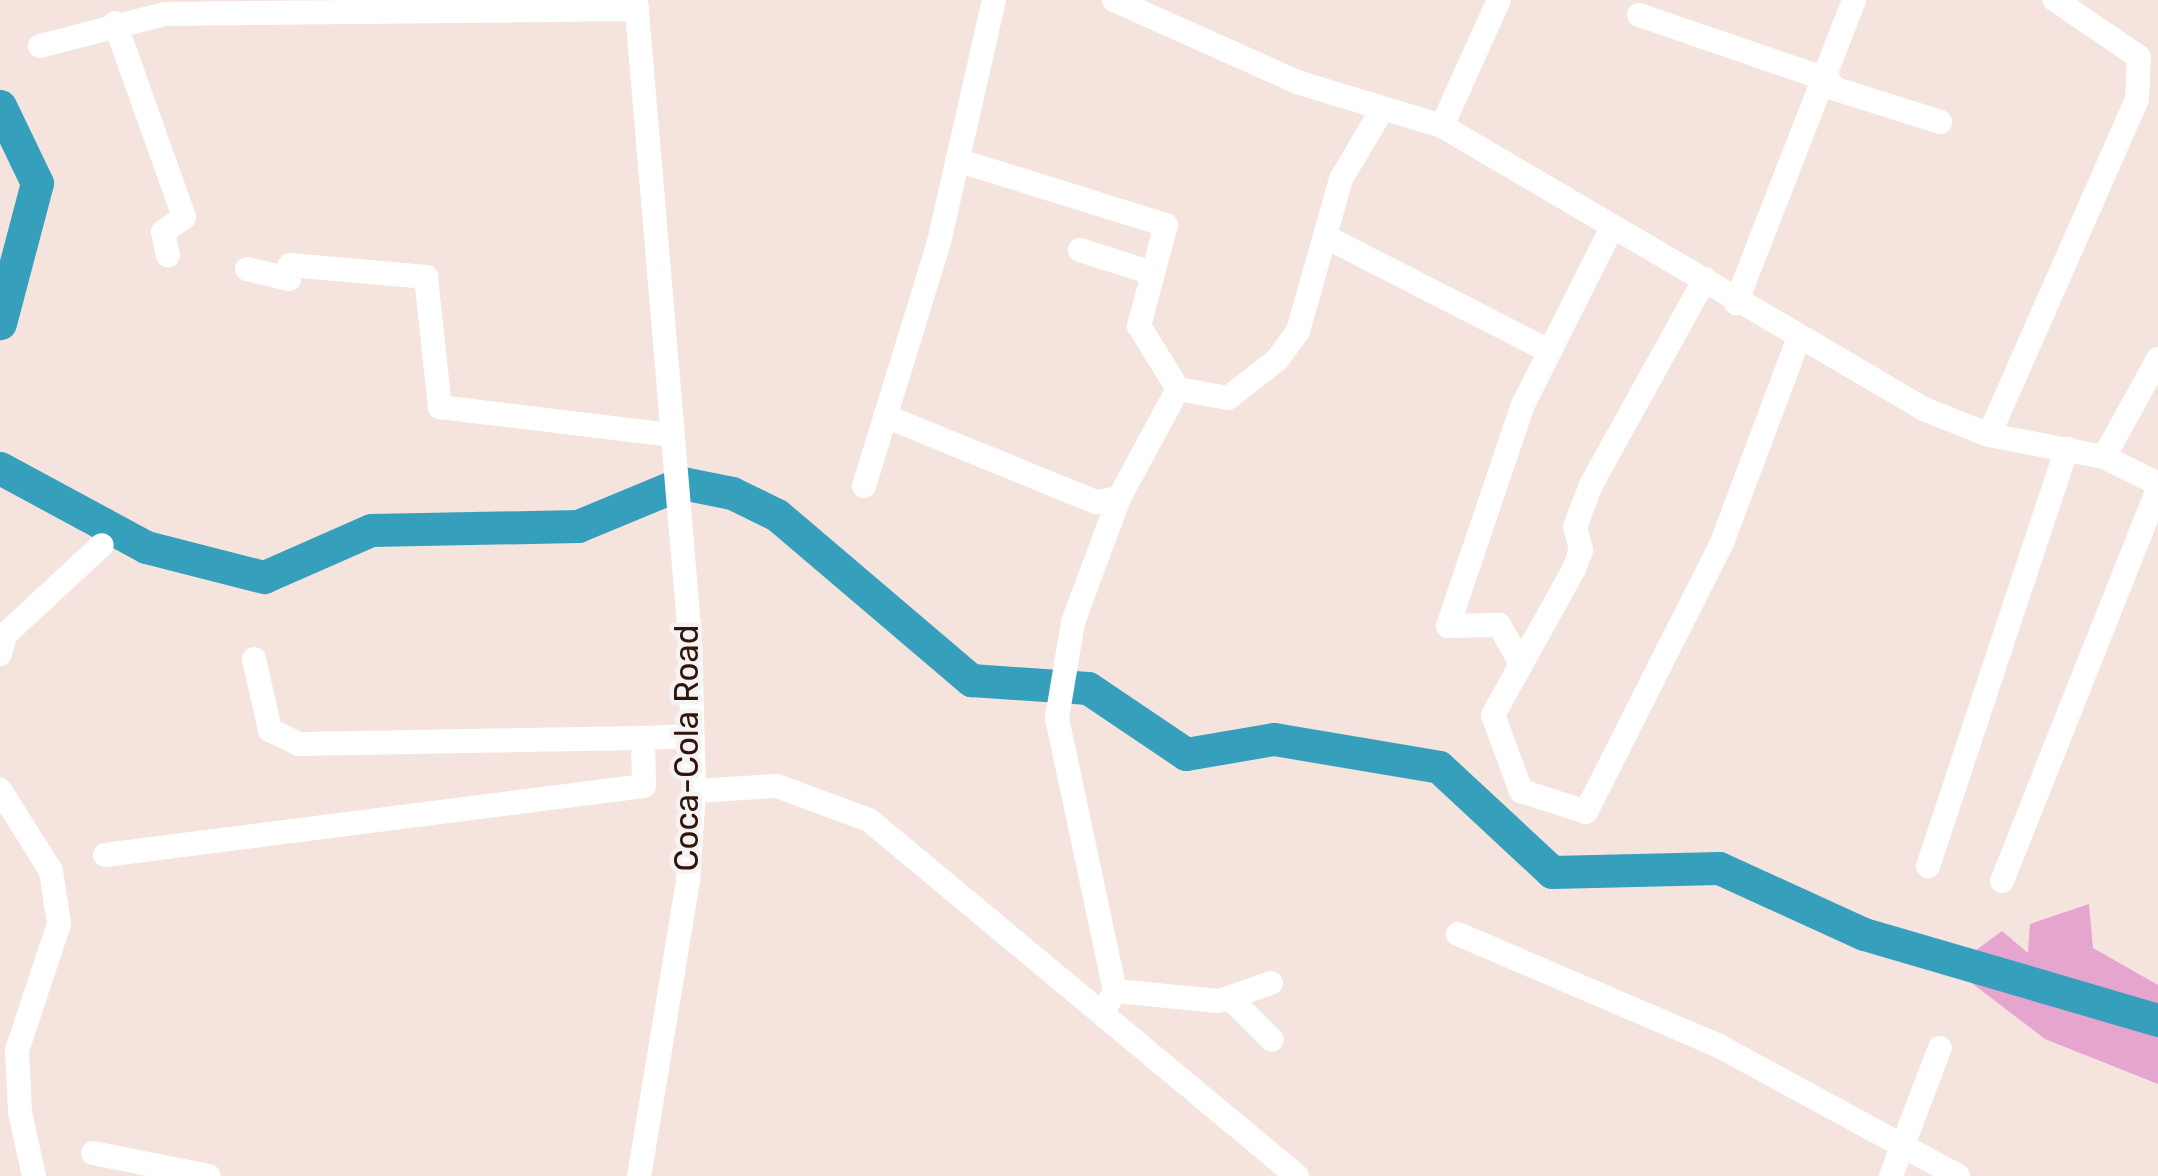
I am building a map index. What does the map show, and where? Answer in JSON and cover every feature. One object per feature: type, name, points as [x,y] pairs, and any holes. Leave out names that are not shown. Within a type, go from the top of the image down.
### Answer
[{"type":"street","points":[[864,486],[957,160],[994,0]]},
{"type":"street","points":[[1114,0],[1297,82],[1442,126],[1705,279],[1798,340],[1989,435],[2104,457],[2158,486],[2002,881]]},
{"type":"street","points":[[1442,126],[1498,0]]},
{"type":"street","points":[[1736,302],[1826,82],[1854,0]]},
{"type":"street","points":[[1989,435],[2137,99],[2139,57],[2055,0]]},
{"type":"street","points":[[40,46],[115,23],[165,14],[636,5]]},
{"type":"street","name":"Coca-Cola Road","points":[[636,5],[678,503],[694,791],[688,880],[639,1176]]},
{"type":"street","points":[[1640,15],[1940,122]]},
{"type":"street","points":[[115,23],[184,218],[163,232],[168,255]]},
{"type":"street","points":[[957,160],[1155,217],[1166,235],[1142,299],[1142,339],[1178,389],[1228,398],[1277,360],[1298,331],[1330,239],[1342,179],[1383,108]]},
{"type":"street","points":[[1521,663],[1499,625],[1448,626],[1546,350],[1612,227]]},
{"type":"street","points":[[1330,239],[1546,350]]},
{"type":"street","points":[[1080,250],[1152,273]]},
{"type":"street","points":[[247,269],[289,279],[290,265],[426,277],[440,407],[672,435]]},
{"type":"street","points":[[1705,279],[1591,485],[1575,526],[1581,550],[1493,715],[1495,733],[1521,791],[1586,812],[1721,545],[1798,340]]},
{"type":"street","points":[[2104,457],[2158,359]]},
{"type":"street","points":[[1109,1001],[1057,718],[1073,622],[1119,497],[1178,389]]},
{"type":"street","points":[[885,416],[1096,502],[1119,497]]},
{"type":"street","points":[[1928,866],[2067,449]]},
{"type":"street","points":[[0,654],[4,635],[102,545]]},
{"type":"street","points":[[254,659],[270,730],[299,744],[692,736]]},
{"type":"street","points":[[105,854],[644,786],[643,738]]},
{"type":"street","points":[[694,791],[777,786],[869,820],[1109,1001],[1297,1176]]},
{"type":"street","points":[[0,790],[51,871],[59,924],[17,1050],[20,1112],[34,1176]]},
{"type":"street","points":[[1458,934],[1719,1046],[1958,1176]]},
{"type":"street","points":[[1109,1001],[1230,998],[1270,983]]},
{"type":"street","points":[[1230,998],[1272,1040]]},
{"type":"street","points":[[1891,1176],[1940,1048]]},
{"type":"street","points":[[93,1154],[209,1176]]},
{"type":"shaded area","points":[[2089,904],[2093,948],[2158,985],[2158,1084],[2045,1039],[1952,968],[2002,931],[2028,953],[2030,924]]},
{"type":"waterway","points":[[0,106],[37,183],[0,323]]},
{"type":"waterway","points":[[0,468],[146,547],[264,577],[371,530],[578,526],[682,483],[732,493],[777,515],[971,680],[1088,688],[1186,754],[1274,739],[1439,767],[1552,872],[1719,868],[1864,934],[2158,1020]]}]
